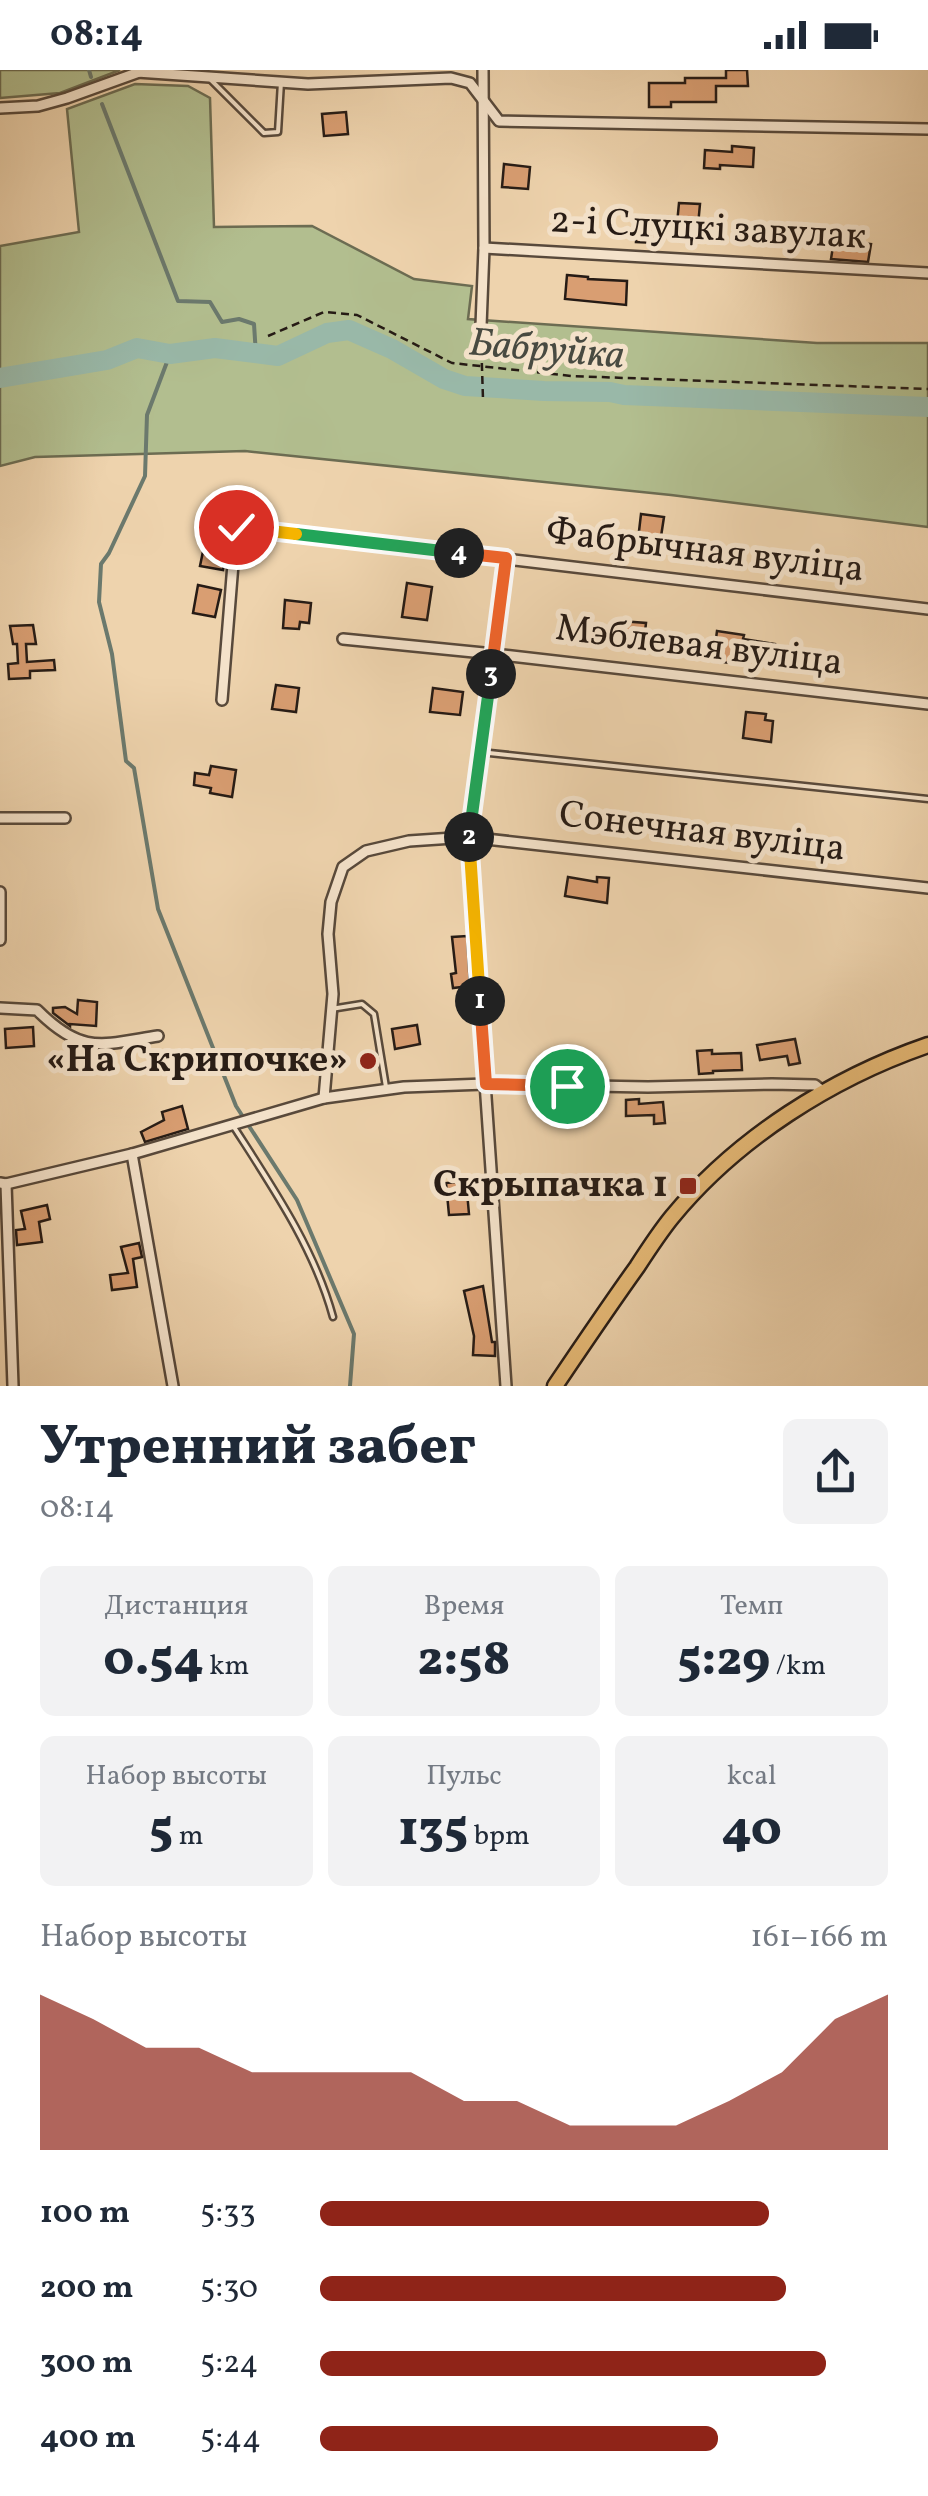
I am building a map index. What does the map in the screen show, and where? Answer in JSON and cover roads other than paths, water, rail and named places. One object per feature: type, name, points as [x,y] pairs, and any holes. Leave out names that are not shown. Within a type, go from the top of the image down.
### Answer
[{"type":"main road","points":[[555,1386],[671,1218],[694,1192],[757,1136],[824,1092],[888,1059],[928,1045]]},
{"type":"street","points":[[480,326],[484,248],[483,70]]},
{"type":"street","points":[[0,108],[38,106],[141,71],[308,84],[452,78],[470,83],[499,121],[928,129]]},
{"type":"street","name":"2-і Слуцкі завулак","points":[[484,248],[928,273]]},
{"type":"street","name":"Фабрычная вуліца","points":[[222,700],[236,527],[928,609]]},
{"type":"street","name":"Мэблевая вуліца","points":[[343,639],[928,704]]},
{"type":"street","points":[[494,654],[468,837],[506,1386]]},
{"type":"street","points":[[0,818],[64,818]]},
{"type":"street","name":"Сонечная вуліца","points":[[324,1098],[332,1009],[331,902],[343,867],[366,851],[409,841],[468,837],[928,888]]},
{"type":"street","points":[[0,892],[0,940]]},
{"type":"street","points":[[0,1008],[36,1010],[76,1039],[96,1045],[158,1036]]},
{"type":"street","points":[[13,1386],[3,1184],[132,1154],[324,1098],[386,1089],[486,1084],[648,1088],[772,1084],[815,1085],[824,1092]]},
{"type":"street","points":[[132,1154],[173,1386]]},
{"type":"lane","points":[[208,77],[264,133],[278,132],[282,82]]},
{"type":"lane","points":[[494,654],[506,558]]},
{"type":"lane","points":[[480,752],[928,799]]},
{"type":"lane","points":[[332,1009],[362,1004],[374,1014],[386,1089]]},
{"type":"lane","points":[[235,1124],[284,1205],[327,1294],[333,1317]]},
{"type":"waterway","points":[[89,70],[91,77]]},
{"type":"waterway","points":[[102,104],[178,301],[210,302],[222,322],[239,319],[254,324],[256,355]]},
{"type":"waterway","name":"Бабруйка","points":[[0,378],[107,360],[137,348],[170,354],[215,348],[278,356],[327,333],[349,330],[465,386],[928,407]]},
{"type":"waterway","points":[[170,354],[147,415],[145,476],[101,564],[99,602],[112,654],[126,761],[134,768],[158,909],[236,1106],[297,1200],[354,1334],[350,1386]]},
{"type":"place","name":"«На Скрипочке»","points":[[368,1061]]},
{"type":"place","name":"Скрыпачка 1","points":[[688,1186]]}]
